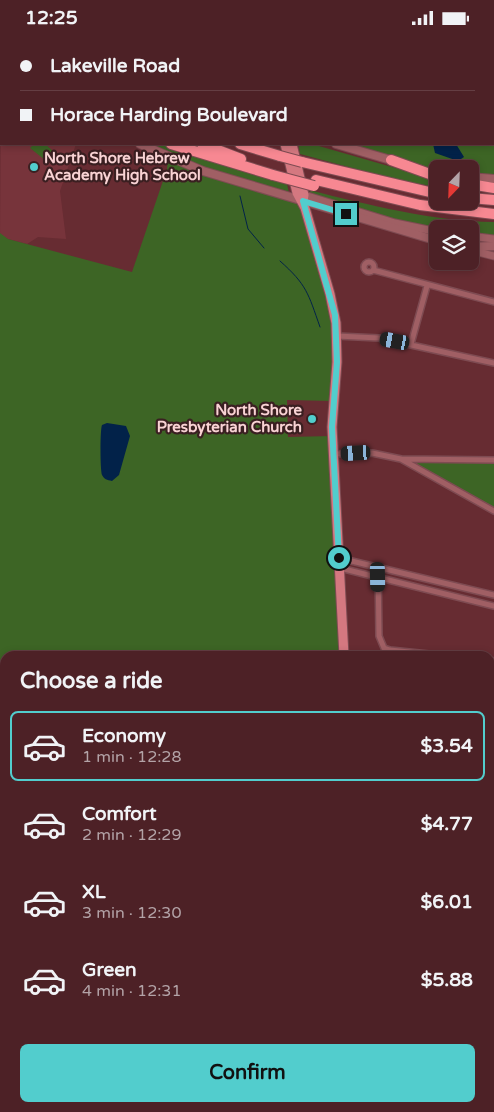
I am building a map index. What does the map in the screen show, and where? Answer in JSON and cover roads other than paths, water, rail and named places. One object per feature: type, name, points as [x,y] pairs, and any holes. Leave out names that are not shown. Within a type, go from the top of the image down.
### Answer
[{"type":"highway","points":[[175,145],[315,183],[420,205],[494,214]]},
{"type":"highway","points":[[205,145],[274,172]]},
{"type":"highway","points":[[243,145],[302,162],[429,192]]},
{"type":"highway","points":[[392,160],[429,174]]},
{"type":"highway","points":[[479,185],[494,187]]},
{"type":"highway","points":[[479,199],[494,200]]},
{"type":"main road","points":[[142,145],[195,168],[301,196],[429,238]]},
{"type":"main road","points":[[286,145],[330,294],[336,336],[332,427],[344,651]]},
{"type":"main road","points":[[292,145],[301,196]]},
{"type":"main road","points":[[340,145],[429,170]]},
{"type":"main road","points":[[479,178],[494,179]]},
{"type":"main road","points":[[479,247],[494,246]]},
{"type":"street","points":[[301,196],[396,223],[429,230]]},
{"type":"street","points":[[479,237],[494,239]]},
{"type":"street","points":[[479,251],[494,256]]},
{"type":"street","points":[[373,270],[494,303]]},
{"type":"street","points":[[411,344],[427,286]]},
{"type":"street","points":[[336,336],[370,337],[411,344],[494,363]]},
{"type":"street","points":[[333,454],[364,452],[401,459],[494,460]]},
{"type":"street","points":[[401,459],[494,511]]},
{"type":"street","points":[[339,558],[494,595]]},
{"type":"street","points":[[378,567],[379,636],[384,648],[400,651]]},
{"type":"street","points":[[340,568],[494,606]]},
{"type":"water","points":[[433,145],[457,145],[464,157],[455,160],[435,153]]},
{"type":"water","points":[[107,423],[126,426],[130,436],[119,475],[112,481],[107,480],[101,471],[101,428],[102,425]]},
{"type":"waterway","points":[[240,196],[248,229],[264,248]]},
{"type":"waterway","points":[[280,261],[306,290],[320,327]]},
{"type":"place","name":"North Shore Hebrew Academy High School","points":[[34,167]]},
{"type":"place","name":"North Shore Presbyterian Church","points":[[312,419]]}]
